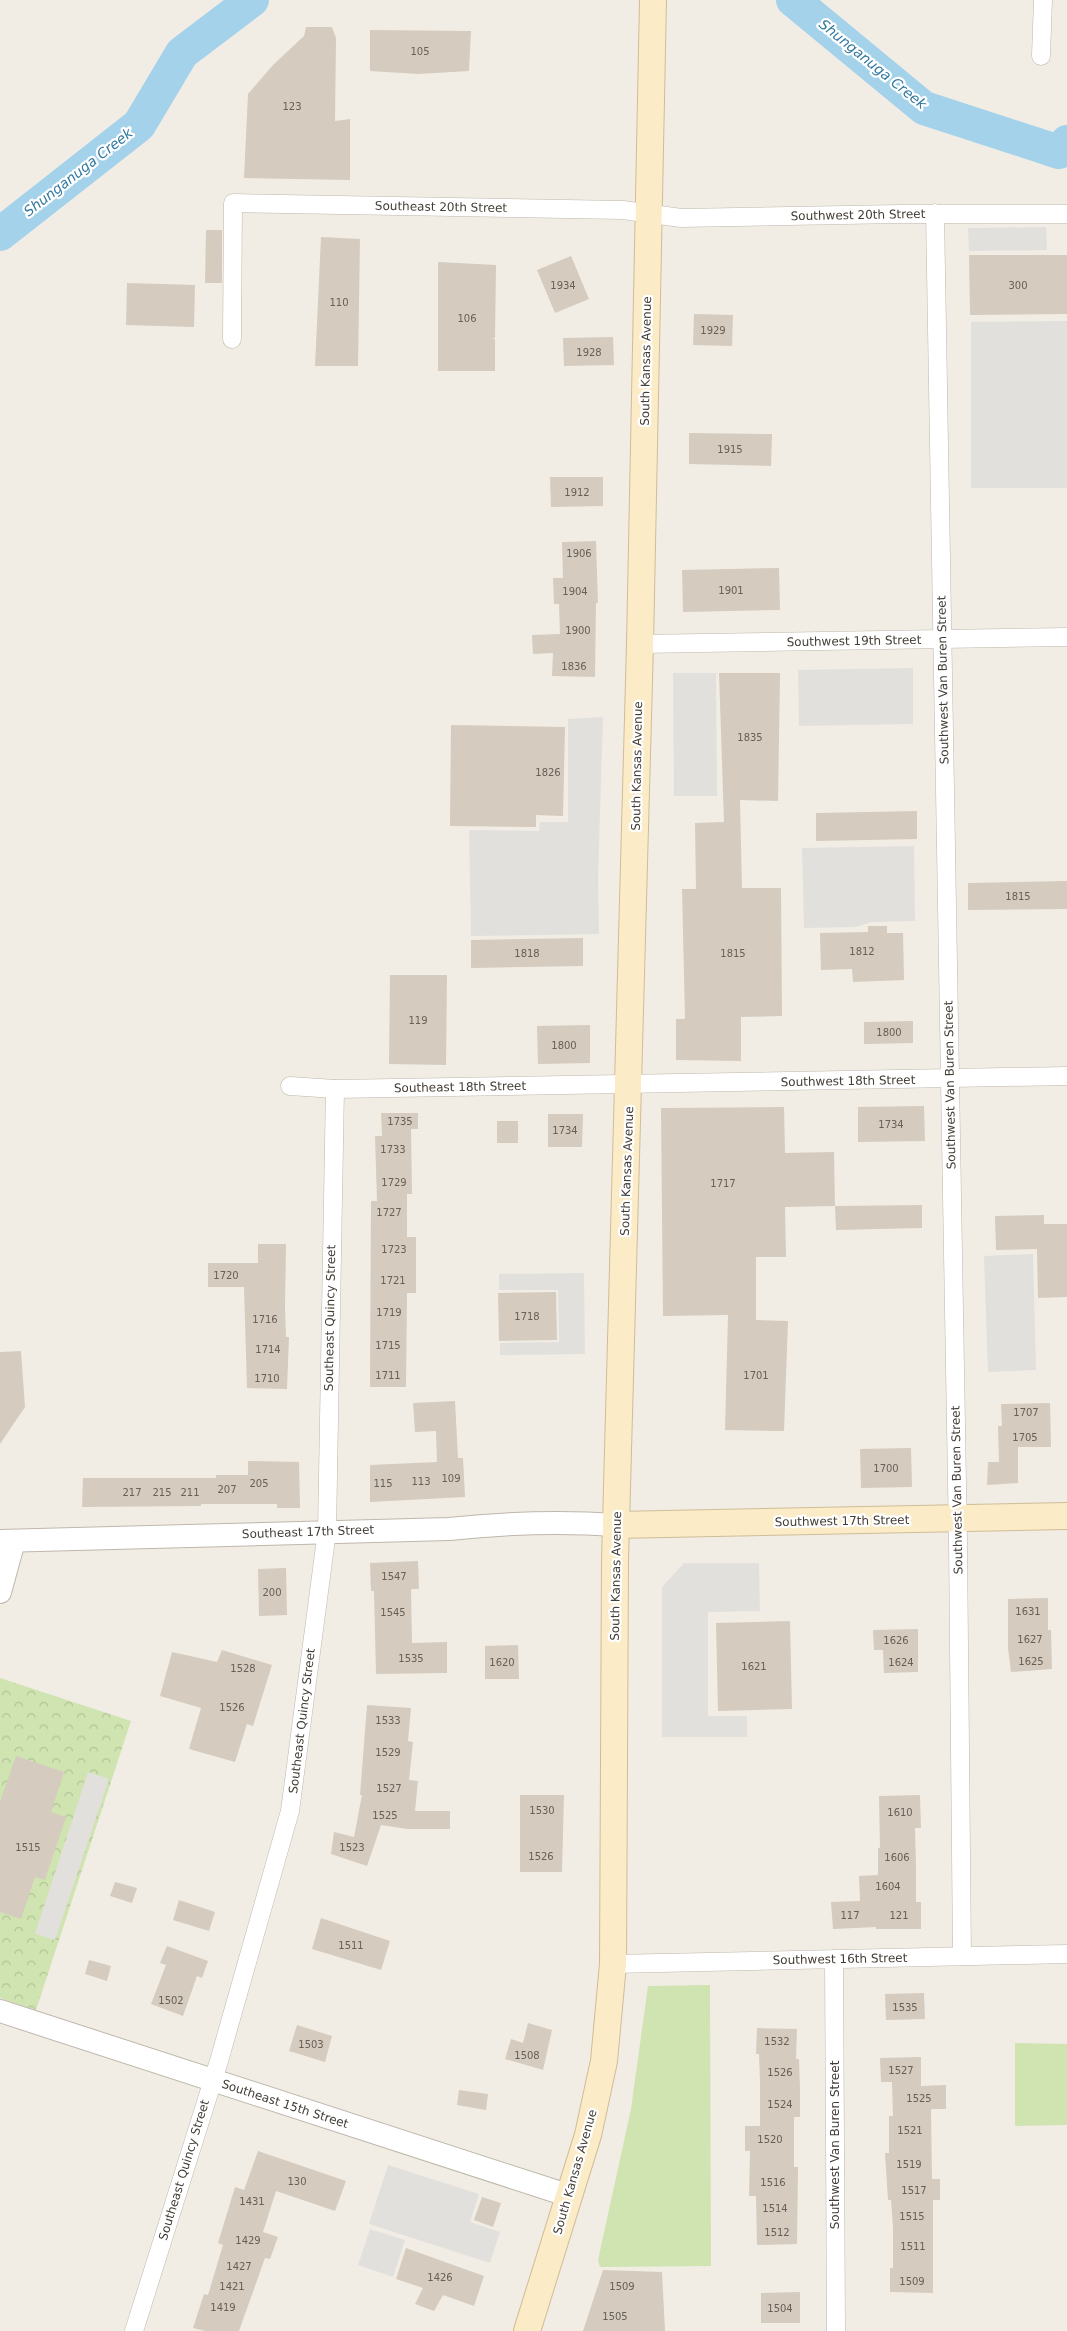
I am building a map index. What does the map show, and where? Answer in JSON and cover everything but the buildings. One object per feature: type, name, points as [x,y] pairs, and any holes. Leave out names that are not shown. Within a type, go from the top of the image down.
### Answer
[{"type":"main road","name":"South Kansas Avenue","points":[[527,2331],[588,2135],[604,2061],[613,1964],[616,1525],[630,1084],[653,0]]},
{"type":"main road","name":"Southwest 17th Street","points":[[616,1525],[1067,1516]]},
{"type":"street","points":[[1041,56],[1043,0]]},
{"type":"street","name":"Southeast 20th Street","points":[[232,339],[233,203],[623,210],[649,214]]},
{"type":"street","name":"Southwest 20th Street","points":[[649,214],[681,218],[935,213],[1067,214]]},
{"type":"street","name":"Southwest Van Buren Street","points":[[935,213],[958,1518],[962,1956]]},
{"type":"street","name":"Southwest 19th Street","points":[[640,644],[1067,637]]},
{"type":"street","name":"Southwest 18th Street","points":[[630,1084],[1067,1076]]},
{"type":"street","name":"Southeast 18th Street","points":[[290,1086],[334,1089],[630,1084]]},
{"type":"street","name":"Southeast Quincy Street","points":[[134,2331],[212,2081],[290,1812],[327,1531],[334,1089]]},
{"type":"street","name":"Southeast 17th Street","points":[[7,1541],[449,1529],[500,1523],[578,1522],[616,1525]]},
{"type":"street","points":[[0,1592],[7,1541]]},
{"type":"street","name":"Southwest 16th Street","points":[[613,1964],[1067,1954]]},
{"type":"street","name":"Southwest Van Buren Street","points":[[834,1959],[836,2331]]},
{"type":"street","name":"Southeast 15th Street","points":[[0,2011],[570,2196]]},
{"type":"green space","points":[[0,1678],[131,1721],[36,2010],[0,1998]]},
{"type":"green space","points":[[710,1985],[711,2266],[600,2267],[598,2260],[631,2109],[648,1986]]},
{"type":"green space","points":[[1015,2043],[1067,2044],[1067,2125],[1015,2126]]},
{"type":"shaded area","points":[[1046,227],[1047,250],[969,251],[968,228]]},
{"type":"shaded area","points":[[1067,321],[1067,488],[971,488],[971,322]]},
{"type":"shaded area","points":[[913,668],[913,724],[799,726],[798,670]]},
{"type":"shaded area","points":[[673,673],[716,673],[717,796],[674,796]]},
{"type":"shaded area","points":[[603,717],[598,878],[599,934],[471,936],[469,830],[539,831],[540,822],[568,822],[568,719]]},
{"type":"shaded area","points":[[914,846],[915,921],[871,922],[856,927],[804,928],[802,848]]},
{"type":"shaded area","points":[[1033,1254],[1036,1370],[988,1372],[984,1256]]},
{"type":"shaded area","points":[[584,1273],[585,1354],[500,1355],[500,1343],[559,1342],[558,1290],[499,1290],[499,1274]]},
{"type":"shaded area","points":[[684,1563],[759,1563],[760,1611],[708,1612],[708,1716],[747,1716],[747,1737],[662,1737],[662,1587]]},
{"type":"shaded area","points":[[88,1772],[109,1779],[55,1940],[35,1934]]},
{"type":"shaded area","points":[[388,2165],[479,2194],[470,2222],[500,2232],[490,2263],[369,2224]]},
{"type":"shaded area","points":[[370,2229],[405,2240],[393,2277],[358,2265]]},
{"type":"waterway","name":"Shunganuga Creek","points":[[0,234],[139,125],[182,53],[252,0]]},
{"type":"waterway","name":"Shunganuga Creek","points":[[793,0],[924,108],[1059,152],[1067,142]]}]
